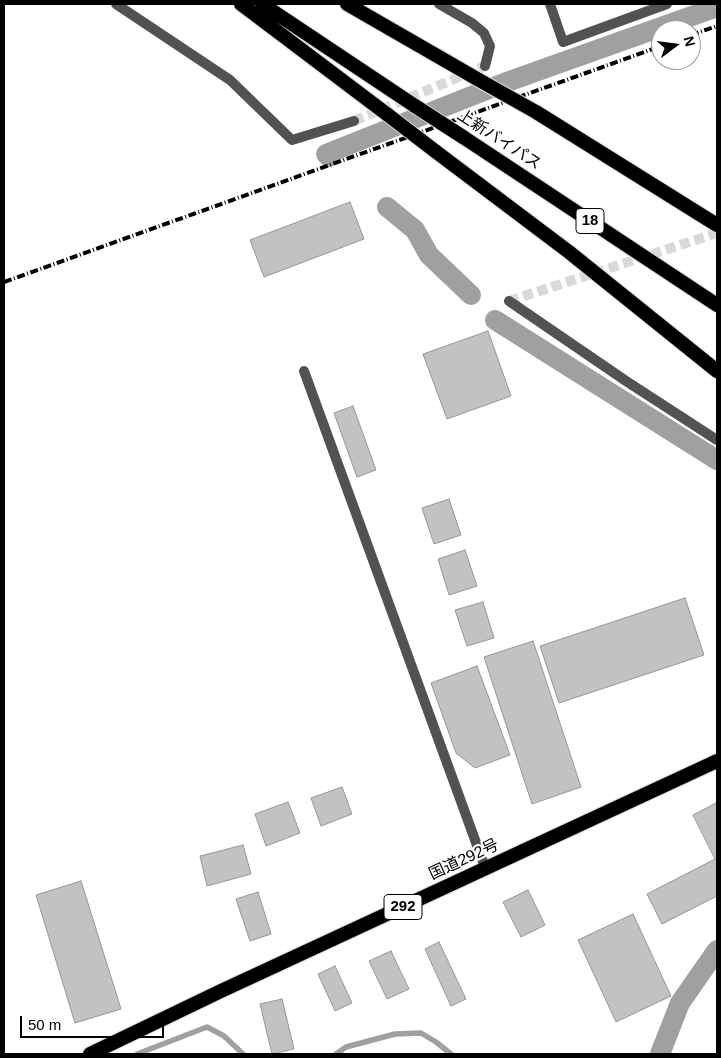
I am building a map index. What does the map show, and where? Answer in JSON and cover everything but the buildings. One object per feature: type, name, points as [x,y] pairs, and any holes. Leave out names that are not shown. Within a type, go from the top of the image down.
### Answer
[{"type":"highway","points":[[241,4],[569,252],[717,370]]},
{"type":"highway","name":"上新バイパス","points":[[262,4],[717,305]]},
{"type":"highway","points":[[347,4],[536,112],[717,225]]},
{"type":"highway","name":"国道292号","points":[[90,1054],[229,987],[486,870],[717,761]]},
{"type":"street","points":[[116,4],[230,80],[292,140],[354,121]]},
{"type":"street","points":[[439,4],[472,23],[484,33],[490,46],[485,66]]},
{"type":"street","points":[[550,4],[563,42],[667,4]]},
{"type":"street","points":[[509,301],[626,381],[717,440]]},
{"type":"street","points":[[304,372],[486,870]]},
{"type":"waterway","points":[[329,157],[326,154],[504,83],[717,7]]},
{"type":"waterway","points":[[387,207],[415,230],[429,255],[471,295]]},
{"type":"waterway","points":[[495,320],[717,460]]},
{"type":"waterway","points":[[660,1054],[680,1003],[717,950]]},
{"type":"waterway","points":[[137,1054],[207,1027],[224,1036],[243,1054]]},
{"type":"waterway","points":[[336,1054],[346,1047],[395,1034],[421,1033],[451,1054]]},
{"type":"tunnel","points":[[354,121],[485,66]]},
{"type":"tunnel","points":[[509,301],[717,233]]},
{"type":"railway","points":[[701,32],[717,26]]},
{"type":"railway","points":[[4,282],[651,50]]}]
